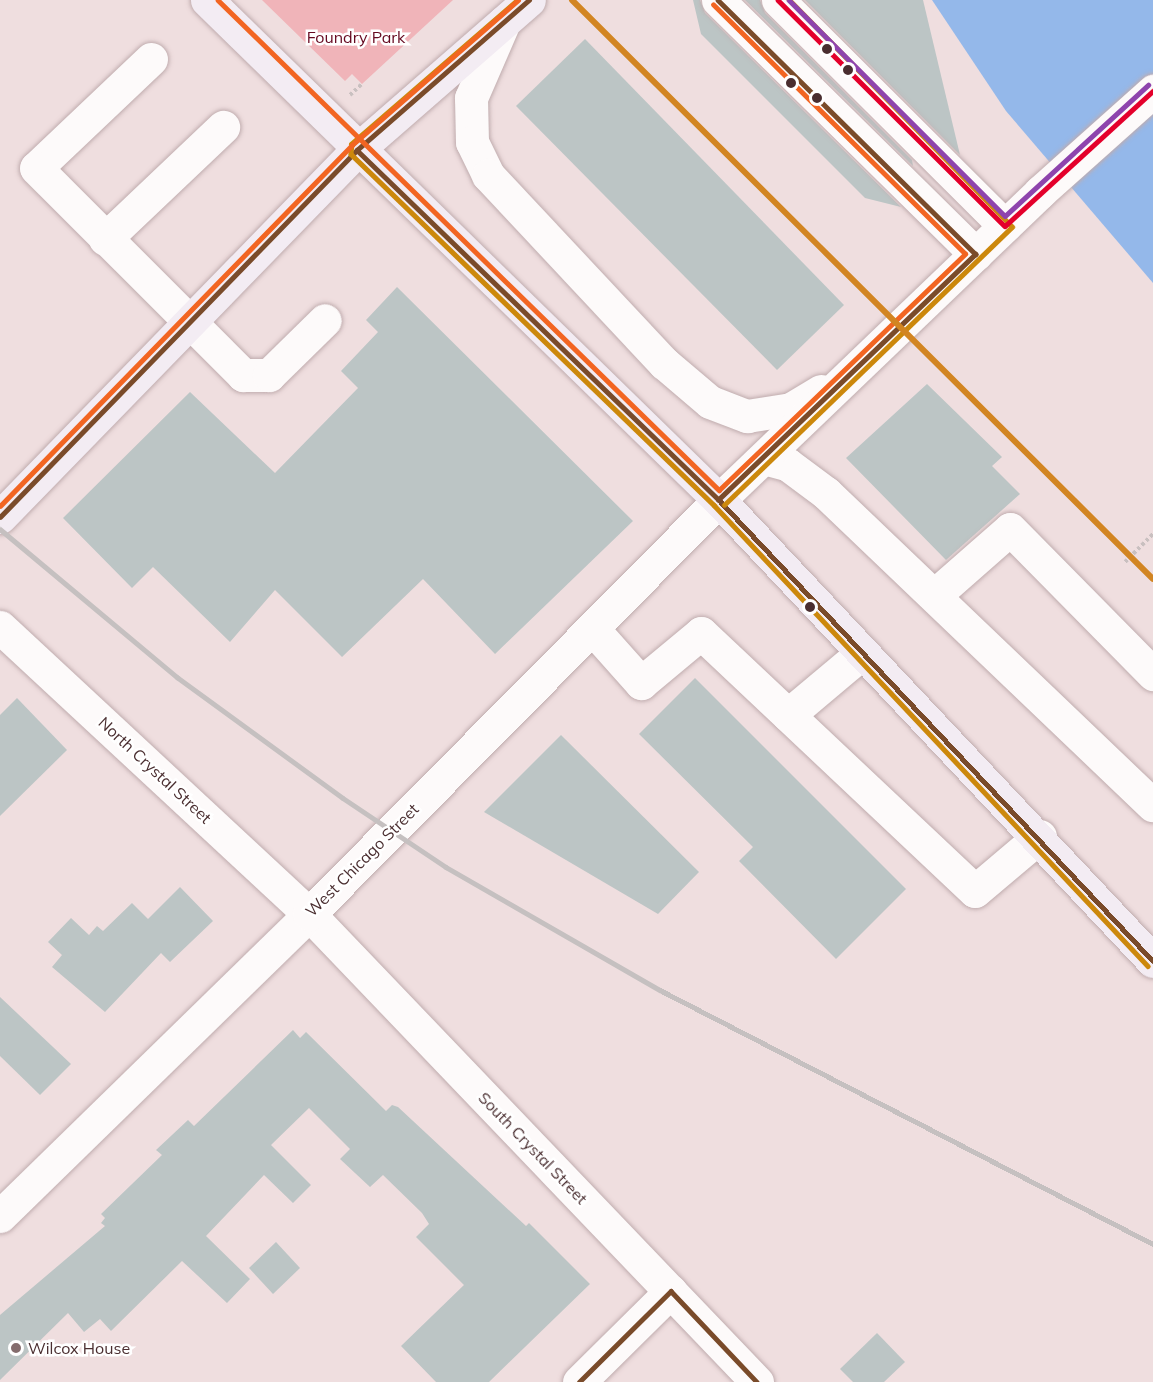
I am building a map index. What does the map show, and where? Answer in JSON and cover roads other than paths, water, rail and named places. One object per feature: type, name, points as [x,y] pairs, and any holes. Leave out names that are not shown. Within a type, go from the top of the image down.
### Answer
[{"type":"main road","points":[[207,0],[357,150],[719,500],[862,654],[1040,836],[1153,961]]},
{"type":"main road","points":[[0,517],[357,150],[529,0]]},
{"type":"street","points":[[718,0],[976,254]]},
{"type":"street","points":[[778,0],[1005,226]]},
{"type":"street","points":[[504,22],[471,98],[472,142],[488,175],[664,363],[710,402],[747,416],[791,409],[850,374],[1040,192],[1153,91]]},
{"type":"street","points":[[151,59],[36,168],[189,324],[243,375],[268,375],[325,320]]},
{"type":"street","points":[[105,239],[223,127]]},
{"type":"street","name":"West Chicago Street","points":[[0,1216],[309,914],[719,500],[850,374]]},
{"type":"street","points":[[764,458],[788,464],[826,493],[936,594],[1153,805]]},
{"type":"street","points":[[936,594],[1010,529],[1153,674]]},
{"type":"street","name":"North Crystal Street","points":[[0,627],[309,914]]},
{"type":"street","points":[[592,628],[641,683],[701,633],[975,891],[1040,836]]},
{"type":"street","points":[[788,715],[862,654]]},
{"type":"street","name":"South Crystal Street","points":[[309,914],[758,1382]]},
{"type":"street","points":[[579,1382],[670,1291]]},
{"type":"water","points":[[932,0],[1153,0],[1153,283],[1006,111]]},
{"type":"railway","points":[[0,529],[177,677],[343,798],[446,867],[660,990],[1153,1244]]},
{"type":"place","name":"Wilcox House","points":[[16,1348]]},
{"type":"park label","name":"Foundry Park","points":[[356,37]]}]
